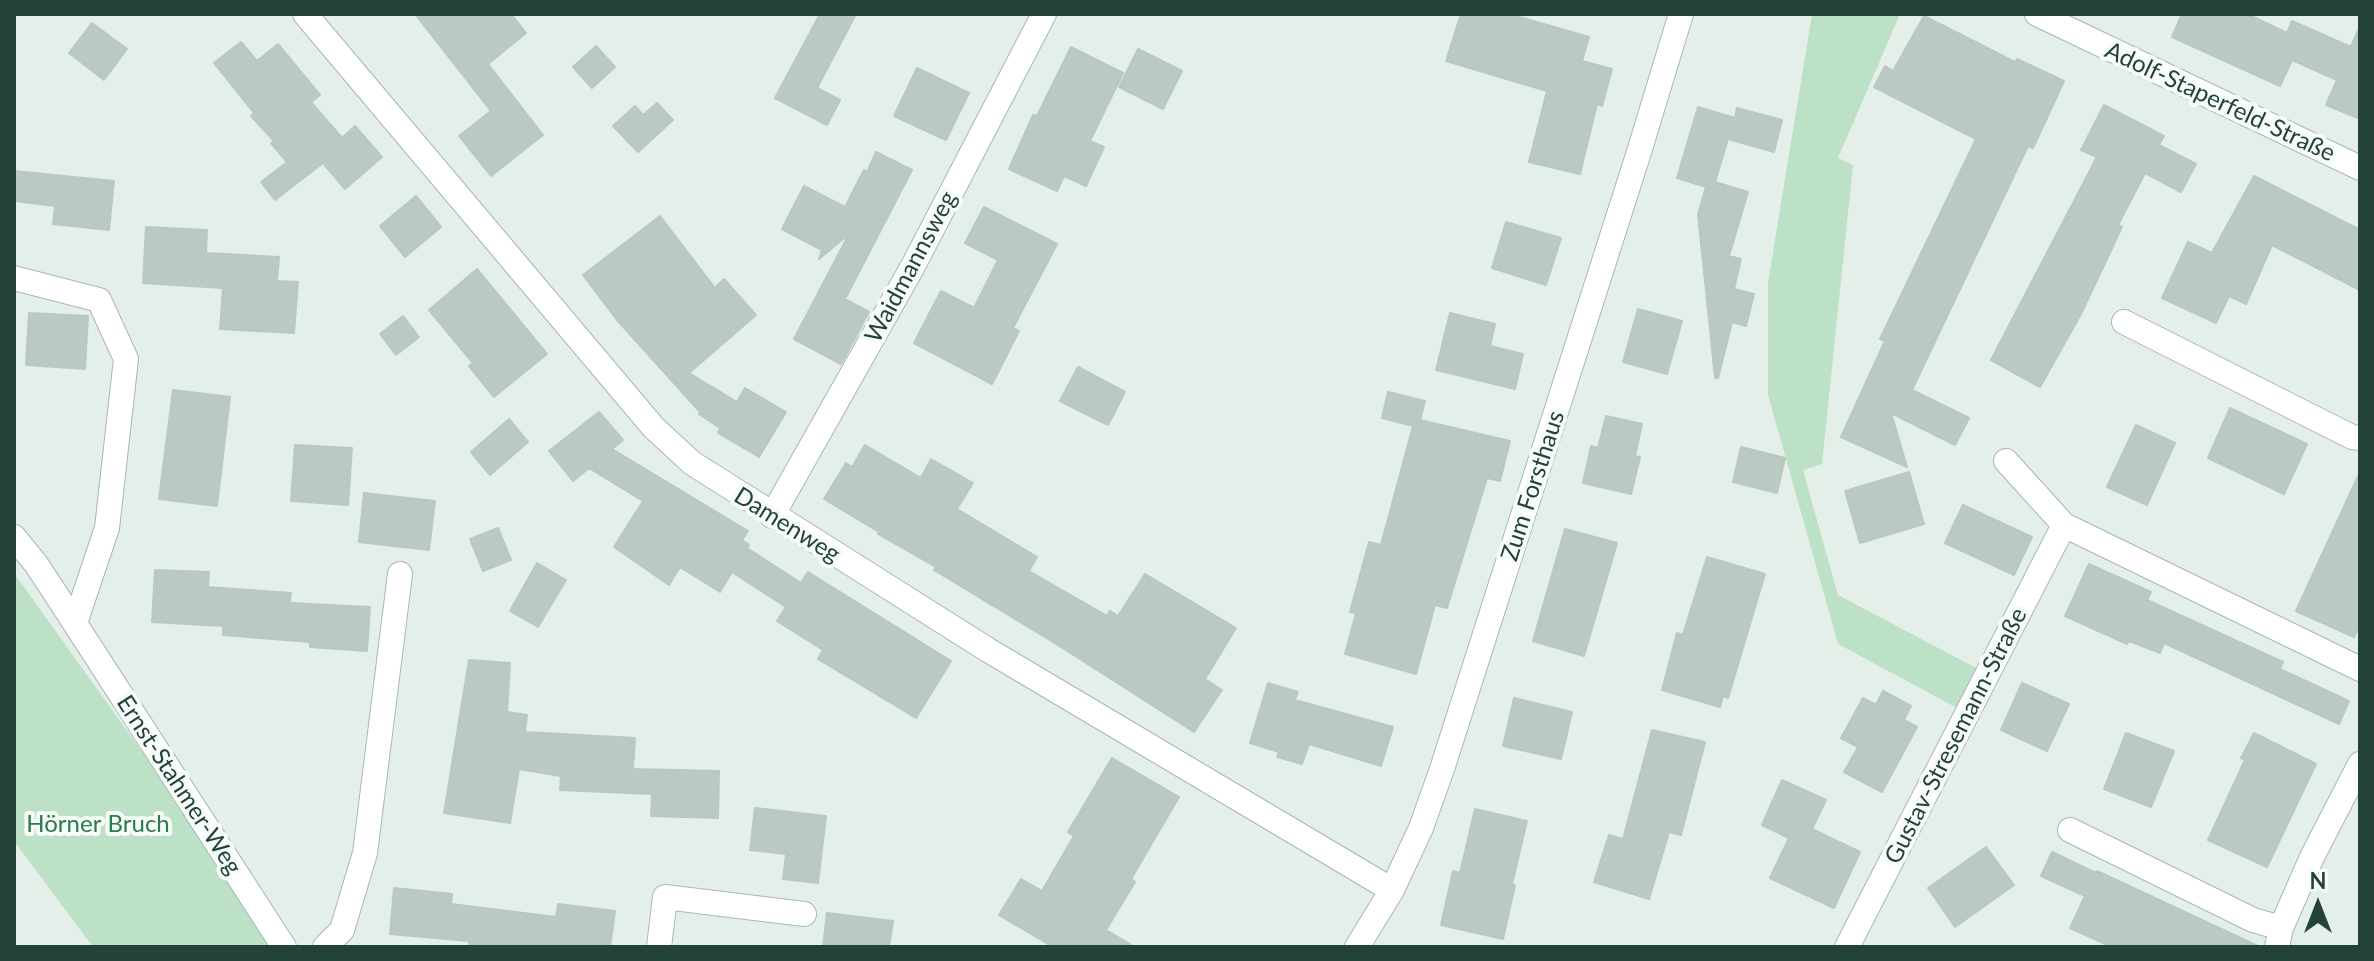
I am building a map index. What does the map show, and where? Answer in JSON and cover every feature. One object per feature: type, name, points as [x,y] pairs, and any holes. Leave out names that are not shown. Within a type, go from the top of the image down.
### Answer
[{"type":"street","name":"Damenweg","points":[[305,14],[654,428],[692,463],[772,516],[1110,724],[1392,890]]},
{"type":"street","name":"Waidmannsweg","points":[[772,516],[913,266],[1044,14]]},
{"type":"street","name":"Zum Forsthaus","points":[[1357,947],[1392,890],[1421,828],[1442,769],[1681,14]]},
{"type":"street","name":"Adolf-Staperfeld-Straße","points":[[2037,14],[2360,168]]},
{"type":"street","points":[[14,278],[99,300],[126,359],[107,528],[75,623]]},
{"type":"street","points":[[2124,322],[2352,437],[2360,438]]},
{"type":"street","points":[[2006,461],[2064,525],[2360,669]]},
{"type":"street","name":"Gustav-Stresemann-Straße","points":[[1847,947],[2064,525]]},
{"type":"street","name":"Ernst-Stahmer-Weg","points":[[14,537],[75,623],[284,947]]},
{"type":"street","points":[[325,947],[342,930],[365,853],[400,574]]},
{"type":"street","points":[[2070,830],[2253,920],[2279,938],[2312,857],[2360,764]]},
{"type":"street","points":[[659,943],[665,897],[804,914]]},
{"type":"green space","points":[[1812,14],[1900,14],[1838,158],[1853,165],[1822,464],[1803,470],[1838,595],[1978,669],[1957,708],[1838,644],[1768,395],[1768,283]]},
{"type":"green space","name":"Hörner Bruch","points":[[14,573],[282,947],[93,947],[14,841]]},
{"type":"building","points":[[415,14],[511,14],[526,33],[488,64],[543,135],[491,176],[459,136],[491,111]]},
{"type":"building","points":[[820,14],[856,14],[817,88],[840,100],[827,125],[775,98]]},
{"type":"building","points":[[1461,14],[1509,14],[1589,37],[1582,61],[1612,69],[1602,106],[1597,104],[1580,174],[1529,162],[1547,91],[1446,61]]},
{"type":"building","points":[[2182,14],[2247,14],[2287,33],[2292,21],[2351,47],[2360,26],[2360,119],[2326,105],[2337,80],[2292,60],[2280,86],[2172,37]]},
{"type":"building","points":[[1924,16],[2015,62],[2017,59],[2064,81],[2033,148],[2028,146],[1912,390],[1969,418],[1955,445],[1891,413],[1907,467],[1841,437],[1885,341],[1880,339],[1976,139],[1874,87],[1885,66],[1893,71]]},
{"type":"building","points":[[92,23],[127,49],[104,80],[69,53]]},
{"type":"building","points":[[241,42],[257,61],[278,44],[320,95],[311,102],[342,138],[355,126],[382,157],[345,189],[323,163],[275,200],[261,182],[287,162],[271,143],[274,141],[251,116],[254,113],[214,63]]},
{"type":"building","points":[[596,46],[615,67],[592,88],[573,67]]},
{"type":"building","points":[[1071,47],[1123,73],[1090,141],[1104,147],[1086,186],[1064,176],[1057,191],[1009,169],[1033,115],[1037,116]]},
{"type":"building","points":[[1138,49],[1182,71],[1163,109],[1119,87]]},
{"type":"building","points":[[917,68],[969,93],[946,140],[894,116]]},
{"type":"building","points":[[657,103],[673,120],[638,152],[613,126],[635,106],[643,115]]},
{"type":"building","points":[[2104,105],[2164,136],[2159,145],[2196,164],[2181,192],[2145,173],[2118,225],[2122,227],[2081,314],[2040,387],[1991,360],[2097,157],[2081,150]]},
{"type":"building","points":[[1698,107],[1735,118],[1737,108],[1782,120],[1774,152],[1728,139],[1715,182],[1748,192],[1729,256],[1741,259],[1734,289],[1754,294],[1746,326],[1732,322],[1718,378],[1715,378],[1698,214],[1706,187],[1677,178]]},
{"type":"building","points":[[876,152],[912,170],[845,299],[869,312],[841,364],[794,339],[849,234],[819,259],[822,250],[782,229],[804,186],[845,207]]},
{"type":"building","points":[[14,171],[114,181],[109,230],[53,224],[55,206],[14,201]]},
{"type":"building","points":[[2254,176],[2360,230],[2360,290],[2272,245],[2246,304],[2229,296],[2216,323],[2162,298],[2188,242],[2212,253]]},
{"type":"building","points":[[416,196],[441,227],[405,257],[380,226]]},
{"type":"building","points":[[984,207],[1057,244],[1013,328],[1019,331],[992,384],[914,343],[941,291],[974,308],[998,260],[965,243]]},
{"type":"building","points":[[660,216],[715,288],[724,279],[756,315],[689,373],[737,402],[745,388],[786,412],[759,457],[718,433],[720,428],[699,414],[617,320],[583,275]]},
{"type":"building","points":[[1506,222],[1561,238],[1546,285],[1492,268]]},
{"type":"building","points":[[146,227],[207,230],[206,253],[279,257],[277,281],[298,282],[294,333],[220,329],[223,288],[143,283]]},
{"type":"building","points":[[477,269],[547,354],[494,397],[469,366],[473,363],[429,310]]},
{"type":"building","points":[[1638,309],[1682,321],[1667,374],[1623,362]]},
{"type":"building","points":[[29,313],[88,316],[85,369],[26,365]]},
{"type":"building","points":[[1450,313],[1495,324],[1490,346],[1523,354],[1515,389],[1436,370]]},
{"type":"building","points":[[403,316],[419,337],[396,355],[380,334]]},
{"type":"building","points":[[1078,367],[1125,392],[1108,425],[1060,401]]},
{"type":"building","points":[[173,390],[230,397],[217,506],[159,499]]},
{"type":"building","points":[[1388,392],[1425,401],[1420,420],[1510,441],[1500,481],[1487,478],[1447,608],[1435,605],[1416,674],[1345,654],[1356,613],[1350,612],[1369,542],[1381,545],[1413,426],[1382,418]]},
{"type":"building","points":[[2230,408],[2307,444],[2284,494],[2208,458]]},
{"type":"building","points":[[599,412],[623,440],[612,449],[748,531],[742,540],[749,545],[747,548],[801,583],[808,572],[951,661],[916,718],[818,659],[823,650],[777,621],[786,607],[732,572],[720,592],[680,567],[669,585],[614,547],[643,501],[589,468],[573,481],[549,451]]},
{"type":"building","points":[[1606,416],[1642,424],[1635,456],[1640,457],[1631,494],[1583,483],[1591,446],[1598,448]]},
{"type":"building","points":[[509,419],[528,442],[490,475],[471,452]]},
{"type":"building","points":[[2136,425],[2175,443],[2147,505],[2107,487]]},
{"type":"building","points":[[295,445],[352,448],[348,505],[291,501]]},
{"type":"building","points":[[865,445],[921,478],[931,459],[973,483],[957,509],[1037,557],[1029,571],[1107,616],[1110,611],[1118,616],[1145,574],[1236,628],[1205,679],[1222,690],[1194,732],[824,499],[846,463],[852,467]]},
{"type":"building","points":[[1741,447],[1785,458],[1777,493],[1733,482]]},
{"type":"building","points":[[1909,472],[1924,524],[1860,543],[1845,491]]},
{"type":"building","points":[[2360,472],[2360,625],[2354,637],[2296,611]]},
{"type":"building","points":[[364,493],[435,501],[429,550],[359,542]]},
{"type":"building","points":[[1963,505],[2032,537],[2014,575],[1945,543]]},
{"type":"building","points":[[498,528],[511,560],[483,571],[470,539]]},
{"type":"building","points":[[1565,529],[1617,543],[1584,656],[1533,641]]},
{"type":"building","points":[[1707,557],[1765,574],[1728,698],[1723,696],[1720,707],[1662,690],[1677,633],[1683,635]]},
{"type":"building","points":[[537,563],[566,580],[538,627],[510,611]]},
{"type":"building","points":[[2089,564],[2151,592],[2147,600],[2283,662],[2280,669],[2349,701],[2339,724],[2164,643],[2160,653],[2129,641],[2127,644],[2065,616]]},
{"type":"building","points":[[155,570],[209,572],[208,587],[291,593],[290,603],[370,607],[367,651],[310,647],[310,642],[223,635],[223,626],[152,622]]},
{"type":"building","points":[[469,660],[510,663],[507,712],[527,715],[525,732],[635,738],[633,769],[719,771],[718,818],[651,816],[652,794],[560,790],[561,776],[519,769],[510,823],[444,813]]},
{"type":"building","points":[[1268,683],[1298,692],[1295,700],[1393,727],[1381,766],[1309,744],[1302,764],[1277,757],[1279,752],[1250,743]]},
{"type":"building","points":[[2022,683],[2069,704],[2047,751],[2001,730]]},
{"type":"building","points":[[1883,691],[1911,706],[1904,720],[1917,727],[1882,792],[1844,772],[1858,747],[1841,738],[1863,698],[1876,705]]},
{"type":"building","points":[[1514,698],[1572,712],[1561,759],[1503,746]]},
{"type":"building","points":[[1652,730],[1705,742],[1681,835],[1669,832],[1649,899],[1594,882],[1609,835],[1623,839]]},
{"type":"building","points":[[2126,733],[2174,751],[2151,807],[2104,789]]},
{"type":"building","points":[[2254,733],[2316,764],[2267,867],[2208,840]]},
{"type":"building","points":[[1112,758],[1179,797],[1131,879],[1135,882],[1106,930],[1135,947],[1053,947],[999,915],[1021,879],[1042,891],[1074,836],[1068,832]]},
{"type":"building","points":[[1782,780],[1826,800],[1812,829],[1860,852],[1834,908],[1770,878],[1789,838],[1762,825]]},
{"type":"building","points":[[755,808],[826,816],[818,883],[783,879],[786,854],[750,850]]},
{"type":"building","points":[[1475,809],[1527,821],[1503,939],[1441,925],[1453,871],[1460,873]]},
{"type":"building","points":[[1986,847],[2014,885],[1955,927],[1928,888]]},
{"type":"building","points":[[2052,852],[2260,947],[2112,947],[2070,928],[2085,896],[2041,876]]},
{"type":"building","points":[[394,888],[452,894],[451,904],[556,917],[558,904],[615,911],[610,947],[469,947],[469,941],[390,934]]},
{"type":"building","points":[[827,913],[893,921],[889,947],[823,947]]}]
